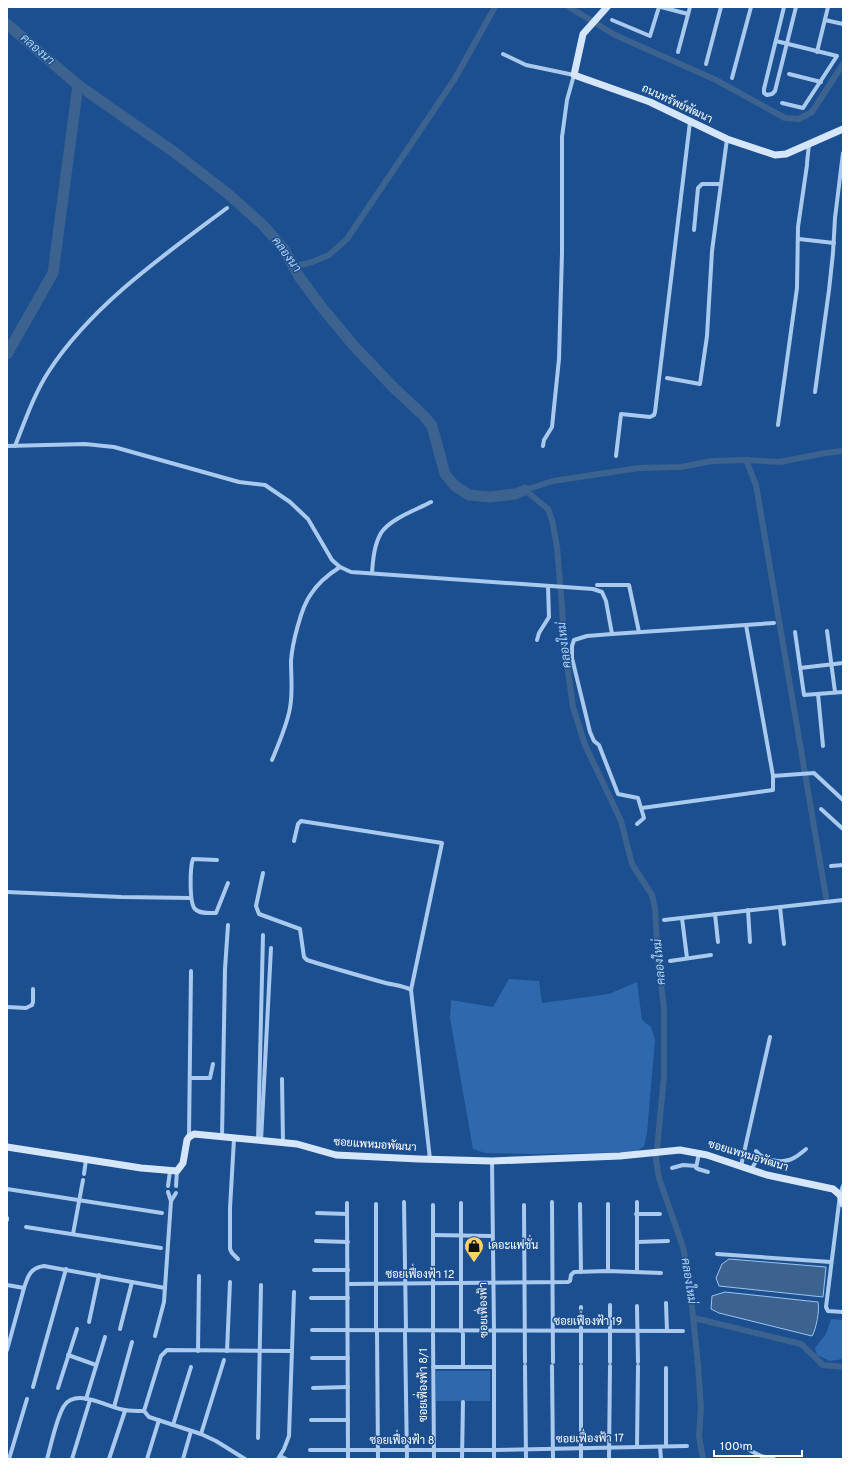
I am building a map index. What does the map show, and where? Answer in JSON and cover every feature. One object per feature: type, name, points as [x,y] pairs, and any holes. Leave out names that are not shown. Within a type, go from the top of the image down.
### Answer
[{"type":"street","points":[[543,446],[544,440],[552,427],[559,359],[562,261],[562,137],[566,105],[582,39],[586,30],[608,7]]},
{"type":"street","points":[[612,20],[650,36],[660,7],[688,14]]},
{"type":"street","points":[[678,52],[690,7]]},
{"type":"street","points":[[706,64],[721,7]]},
{"type":"street","points":[[732,78],[751,7]]},
{"type":"street","points":[[784,7],[764,89],[764,93],[767,95],[772,94],[775,91],[796,7]]},
{"type":"street","points":[[817,52],[828,7]]},
{"type":"street","points":[[825,20],[843,24]]},
{"type":"street","points":[[776,41],[837,56],[803,108],[782,102]]},
{"type":"street","points":[[503,54],[526,65],[574,75]]},
{"type":"street","points":[[789,74],[821,82]]},
{"type":"street","name":"ถนนทรัพย์พัฒนา","points":[[574,75],[650,102],[727,139],[778,156],[786,154],[843,129]]},
{"type":"street","points":[[616,456],[621,414],[650,417],[654,415],[655,412],[690,122]]},
{"type":"street","points":[[667,378],[700,384],[707,336],[712,251],[727,139]]},
{"type":"street","points":[[778,425],[798,288],[799,216],[809,144]]},
{"type":"street","points":[[815,392],[829,290],[842,153]]},
{"type":"street","points":[[694,230],[698,188],[702,184],[721,184]]},
{"type":"street","points":[[15,446],[48,372],[77,334],[112,299],[161,257],[227,208]]},
{"type":"street","points":[[799,239],[834,243]]},
{"type":"street","points":[[7,446],[85,444],[114,447],[239,482],[265,485],[290,502],[308,519],[332,560],[339,566],[351,572],[593,589],[602,592],[606,601],[612,634]]},
{"type":"street","points":[[372,573],[376,547],[381,534],[390,524],[431,502]]},
{"type":"street","points":[[272,760],[290,709],[292,694],[291,662],[293,644],[305,603],[314,590],[339,566]]},
{"type":"street","points":[[597,585],[629,585],[639,632]]},
{"type":"street","points":[[537,640],[539,633],[550,617],[548,586]]},
{"type":"street","points":[[637,824],[644,818],[639,800],[636,796],[618,794],[599,745],[594,741],[590,732],[572,658],[572,646],[574,640],[587,636],[774,623]]},
{"type":"street","points":[[642,808],[773,790],[773,776],[746,625]]},
{"type":"street","points":[[827,631],[835,692]]},
{"type":"street","points":[[795,632],[804,695],[843,692]]},
{"type":"street","points":[[800,668],[843,663]]},
{"type":"street","points":[[818,694],[823,746]]},
{"type":"street","points":[[773,776],[814,773],[843,800]]},
{"type":"street","points":[[821,809],[843,829]]},
{"type":"street","points":[[294,841],[298,824],[301,821],[442,843],[411,990],[430,1159]]},
{"type":"street","points":[[217,860],[193,859],[192,905],[196,910],[207,913],[216,913],[228,883]]},
{"type":"street","points":[[831,866],[843,865]]},
{"type":"street","points":[[263,873],[256,906],[259,914],[300,929],[304,957],[307,960],[385,983],[406,987],[411,990]]},
{"type":"street","points":[[7,892],[140,898],[191,898]]},
{"type":"street","points":[[664,920],[843,900]]},
{"type":"street","points":[[780,907],[784,944]]},
{"type":"street","points":[[748,910],[750,942]]},
{"type":"street","points":[[715,914],[718,942]]},
{"type":"street","points":[[682,918],[687,958]]},
{"type":"street","points":[[222,1137],[225,969],[228,925]]},
{"type":"street","points":[[259,1141],[263,935]]},
{"type":"street","points":[[259,1141],[271,948]]},
{"type":"street","points":[[670,961],[711,955]]},
{"type":"street","points":[[168,1186],[174,1171],[183,1163],[189,1136],[191,971]]},
{"type":"street","points":[[7,1007],[26,1008],[32,1005],[33,989]]},
{"type":"street","points":[[741,1166],[770,1037]]},
{"type":"street","points":[[190,1078],[210,1078],[214,1064]]},
{"type":"street","points":[[282,1079],[282,1143]]},
{"type":"street","name":"ซอยแพหมอพัฒนา","points":[[189,1136],[197,1134],[304,1145],[336,1155],[492,1161],[620,1156],[680,1150],[699,1153],[767,1176],[833,1189],[840,1195]]},
{"type":"street","points":[[234,1139],[230,1208],[230,1249],[238,1260]]},
{"type":"street","points":[[7,1147],[86,1160],[174,1171]]},
{"type":"street","points":[[756,1152],[759,1156],[765,1158],[788,1160],[796,1157],[806,1149]]},
{"type":"street","points":[[696,1166],[699,1153]]},
{"type":"street","points":[[752,1171],[759,1156]]},
{"type":"street","points":[[84,1174],[86,1160]]},
{"type":"street","name":"ซอยเฟื่องฟ้า","points":[[492,1161],[494,1459]]},
{"type":"street","points":[[672,1168],[683,1165],[696,1166],[698,1169],[708,1172]]},
{"type":"street","points":[[174,1171],[176,1186]]},
{"type":"street","points":[[74,1234],[83,1180]]},
{"type":"street","points":[[843,1186],[840,1195],[826,1309],[828,1311],[843,1312]]},
{"type":"street","points":[[7,1190],[162,1214]]},
{"type":"street","points":[[155,1336],[161,1315],[165,1288],[170,1201],[168,1192]]},
{"type":"street","points":[[170,1201],[176,1193]]},
{"type":"street","points":[[840,1195],[843,1204]]},
{"type":"street","points":[[404,1202],[407,1459]]},
{"type":"street","points":[[552,1202],[553,1459]]},
{"type":"street","points":[[636,1272],[637,1202]]},
{"type":"street","points":[[347,1203],[348,1459]]},
{"type":"street","points":[[461,1203],[463,1367]]},
{"type":"street","points":[[376,1204],[378,1459]]},
{"type":"street","points":[[580,1204],[581,1272],[608,1271],[661,1274]]},
{"type":"street","points":[[608,1204],[608,1271]]},
{"type":"street","name":"ซอยเฟื่องฟ้า 8/1","points":[[433,1205],[434,1459]]},
{"type":"street","points":[[524,1205],[526,1459]]},
{"type":"street","points":[[317,1214],[348,1214]]},
{"type":"street","points":[[636,1214],[660,1214]]},
{"type":"street","points":[[26,1227],[161,1248]]},
{"type":"street","points":[[434,1235],[492,1236]]},
{"type":"street","points":[[316,1241],[348,1242]]},
{"type":"street","points":[[637,1242],[668,1241]]},
{"type":"street","points":[[717,1254],[831,1262]]},
{"type":"street","points":[[7,1350],[24,1288],[30,1272],[34,1268],[44,1266],[66,1269],[165,1288]]},
{"type":"street","points":[[33,1387],[66,1269]]},
{"type":"street","points":[[314,1270],[348,1270]]},
{"type":"street","name":"ซอยเฟื่องฟ้า 12","points":[[348,1284],[569,1282],[572,1273],[581,1272]]},
{"type":"street","points":[[88,1322],[99,1275]]},
{"type":"street","points":[[198,1351],[199,1276]]},
{"type":"street","points":[[120,1329],[132,1282]]},
{"type":"street","points":[[227,1351],[230,1282]]},
{"type":"street","points":[[7,1285],[24,1288]]},
{"type":"street","points":[[258,1438],[261,1285]]},
{"type":"street","points":[[286,1459],[279,1458],[289,1436],[294,1292]]},
{"type":"street","points":[[311,1298],[348,1298]]},
{"type":"street","points":[[666,1302],[667,1331]]},
{"type":"street","points":[[610,1305],[610,1459]]},
{"type":"street","points":[[637,1306],[637,1447]]},
{"type":"street","points":[[581,1307],[581,1459]]},
{"type":"street","points":[[58,1388],[77,1329]]},
{"type":"street","name":"ซอยเฟื่องฟ้า 19","points":[[312,1330],[406,1332],[682,1331]]},
{"type":"street","points":[[72,1459],[96,1365],[105,1337]]},
{"type":"street","points":[[114,1407],[132,1342]]},
{"type":"street","points":[[144,1411],[163,1353],[167,1350],[292,1351]]},
{"type":"street","points":[[68,1355],[96,1365]]},
{"type":"street","points":[[312,1358],[348,1358]]},
{"type":"street","points":[[201,1434],[224,1360]]},
{"type":"street","points":[[173,1425],[191,1367]]},
{"type":"street","points":[[433,1368],[494,1367]]},
{"type":"street","points":[[666,1368],[666,1446]]},
{"type":"street","points":[[313,1388],[348,1388]]},
{"type":"street","points":[[47,1459],[62,1410],[65,1404],[76,1398],[88,1399],[125,1410],[144,1411],[149,1417],[216,1440],[245,1459]]},
{"type":"street","points":[[9,1459],[28,1399]]},
{"type":"street","points":[[462,1459],[463,1402]]},
{"type":"street","points":[[109,1459],[125,1410]]},
{"type":"street","points":[[147,1459],[159,1420]]},
{"type":"street","points":[[311,1420],[348,1420]]},
{"type":"street","points":[[183,1459],[191,1431]]},
{"type":"street","points":[[740,1445],[761,1456],[774,1459]]},
{"type":"street","points":[[660,1446],[661,1459]]},
{"type":"street","name":"ซอยเฟื่องฟ้า 17","points":[[494,1450],[687,1446]]},
{"type":"street","name":"ซอยเฟื่องฟ้า 8","points":[[310,1450],[494,1450]]},
{"type":"shaded area","points":[[509,979],[539,981],[542,1003],[609,994],[637,982],[642,1020],[651,1027],[655,1040],[647,1133],[644,1146],[636,1152],[535,1154],[485,1153],[473,1149],[450,1018],[451,1000],[493,1007]]},
{"type":"shaded area","points":[[729,1259],[826,1267],[823,1297],[719,1286],[716,1278],[722,1264]]},
{"type":"shaded area","points":[[725,1292],[818,1302],[818,1314],[812,1336],[719,1313],[711,1309],[712,1296]]},
{"type":"shaded area","points":[[831,1319],[843,1320],[843,1359],[830,1361],[817,1355],[815,1348],[826,1334]]},
{"type":"shaded area","points":[[436,1371],[490,1371],[490,1401],[436,1401]]},
{"type":"waterway","points":[[293,267],[312,262],[329,255],[347,239],[454,80],[495,7]]},
{"type":"waterway","points":[[569,7],[615,35],[716,80],[785,118],[799,119],[812,112],[843,64]]},
{"type":"waterway","name":"คลองนา","points":[[7,24],[78,85],[174,152],[227,193],[263,225],[283,248],[300,278],[320,305],[354,346],[393,387],[424,416],[432,426],[445,474],[455,486],[469,495],[490,497],[515,494],[525,490]]},
{"type":"waterway","points":[[7,354],[53,273],[78,85]]},
{"type":"waterway","name":"คลองใหม่","points":[[703,1459],[699,1436],[701,1408],[698,1365],[689,1278],[683,1247],[659,1178],[656,1160],[664,1076],[664,1008],[658,960],[655,908],[652,895],[632,864],[621,821],[585,745],[573,707],[564,643],[557,547],[552,520],[548,509],[525,490],[553,481],[639,468],[681,467],[712,461],[746,460],[780,462],[843,451]]},
{"type":"waterway","points":[[746,460],[756,485],[826,897]]},
{"type":"waterway","points":[[694,1318],[801,1344],[823,1365],[843,1367]]},
{"type":"place","name":"เดอะแฟชั่น","points":[[474,1263]]}]
